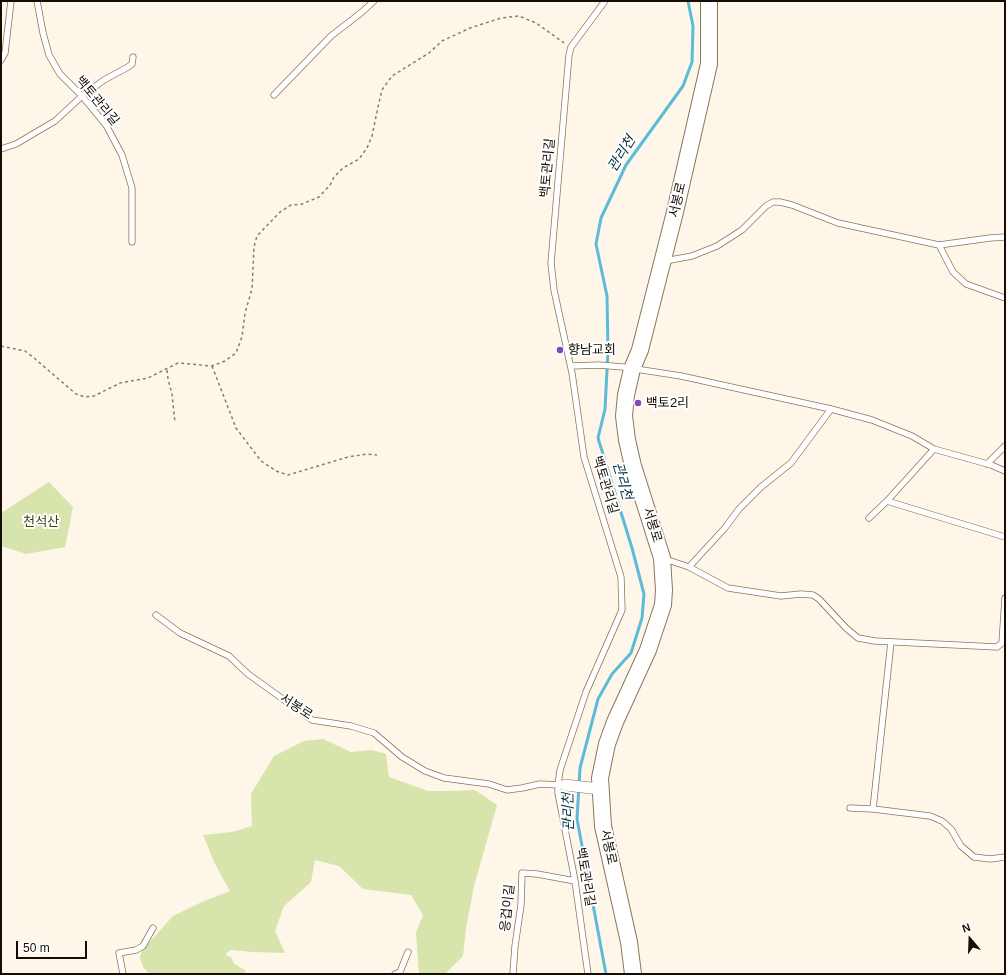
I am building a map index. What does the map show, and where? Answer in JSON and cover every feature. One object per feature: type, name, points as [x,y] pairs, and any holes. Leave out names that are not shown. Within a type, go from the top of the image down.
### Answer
[{"type":"main road","name":"서봉로","points":[[634,974],[629,942],[603,826],[600,778],[607,744],[615,722],[648,650],[662,605],[664,590],[662,558],[633,466],[627,440],[624,416],[628,368],[640,350],[677,204],[709,64],[709,1]]},
{"type":"street","points":[[561,785],[600,789]]},
{"type":"lane","points":[[1,60],[5,53],[11,1]]},
{"type":"lane","name":"백토관리길","points":[[37,1],[49,55],[60,74],[82,96],[106,125],[122,155],[132,188],[132,242]]},
{"type":"lane","points":[[274,95],[331,36],[374,1]]},
{"type":"lane","name":"백토관리길","points":[[588,974],[575,881],[558,793],[561,785],[560,770],[586,692],[622,610],[621,577],[584,457],[571,366],[554,290],[551,263],[569,55],[571,47],[605,1]]},
{"type":"lane","points":[[1,149],[16,144],[55,121],[82,96],[104,80],[132,64],[133,57]]},
{"type":"lane","points":[[662,261],[692,256],[717,246],[742,230],[766,206],[773,202],[792,205],[838,223],[939,246],[1005,237]]},
{"type":"lane","points":[[939,246],[953,272],[966,284],[1005,298]]},
{"type":"lane","points":[[571,366],[598,365],[681,376],[831,409],[872,420],[912,436],[934,449],[987,464],[1005,471]]},
{"type":"lane","points":[[689,567],[724,529],[739,509],[761,487],[791,462],[831,409]]},
{"type":"lane","points":[[987,464],[1005,446]]},
{"type":"lane","points":[[869,518],[887,501],[934,449]]},
{"type":"lane","points":[[887,501],[1005,537]]},
{"type":"lane","points":[[662,558],[689,567],[728,588],[781,596],[802,594],[813,595],[819,598],[846,628],[858,638],[875,641],[997,647],[1002,643],[1005,598]]},
{"type":"lane","name":"서봉로","points":[[156,615],[180,633],[229,656],[248,674],[312,720],[351,726],[374,733],[402,757],[425,771],[444,778],[489,784],[507,790],[540,784],[561,785]]},
{"type":"lane","points":[[873,809],[891,642]]},
{"type":"lane","points":[[850,808],[873,809],[930,816],[942,821],[951,829],[961,846],[974,857],[990,860],[1005,857]]},
{"type":"lane","name":"응겁이길","points":[[513,974],[515,946],[521,905],[522,873],[537,874],[575,881]]},
{"type":"lane","points":[[123,974],[120,953],[136,950],[143,946],[153,928]]},
{"type":"lane","points":[[396,974],[400,972],[408,952]]},
{"type":"path","points":[[1,346],[25,351],[76,394],[85,398],[94,396],[120,383],[148,378],[178,364],[212,366],[225,361],[236,353],[242,337],[252,289],[254,247],[257,236],[280,212],[291,205],[302,204],[318,197],[330,186],[334,177],[343,168],[359,159],[367,148],[372,136],[382,90],[392,76],[430,53],[442,42],[470,28],[501,18],[519,16],[536,23],[571,47]]},
{"type":"path","points":[[212,366],[236,428],[261,461],[276,471],[288,475],[348,457],[367,454],[377,455]]},
{"type":"path","points":[[167,369],[172,394],[175,423]]},
{"type":"green space","name":"천석산","points":[[49,482],[73,507],[65,547],[26,554],[1,546],[1,513]]},
{"type":"green space","points":[[323,739],[351,752],[372,750],[386,754],[389,777],[428,791],[475,790],[497,805],[474,886],[466,928],[463,956],[445,974],[419,973],[416,933],[423,915],[411,895],[363,889],[339,866],[315,860],[311,882],[284,906],[275,931],[285,953],[230,950],[226,955],[231,957],[234,964],[245,970],[245,974],[149,974],[143,967],[140,958],[141,952],[173,916],[204,901],[230,891],[215,864],[203,835],[232,832],[252,826],[251,794],[274,756],[304,741]]},
{"type":"waterway","name":"관리천","points":[[606,974],[577,819],[580,768],[598,699],[612,674],[631,653],[642,618],[644,594],[632,548],[598,438],[605,409],[608,351],[607,296],[596,244],[601,218],[626,165],[683,86],[692,62],[693,26],[688,1]]},
{"type":"place","name":"향남교회","points":[[560,350]]},
{"type":"place","name":"백토2리","points":[[638,403]]}]
